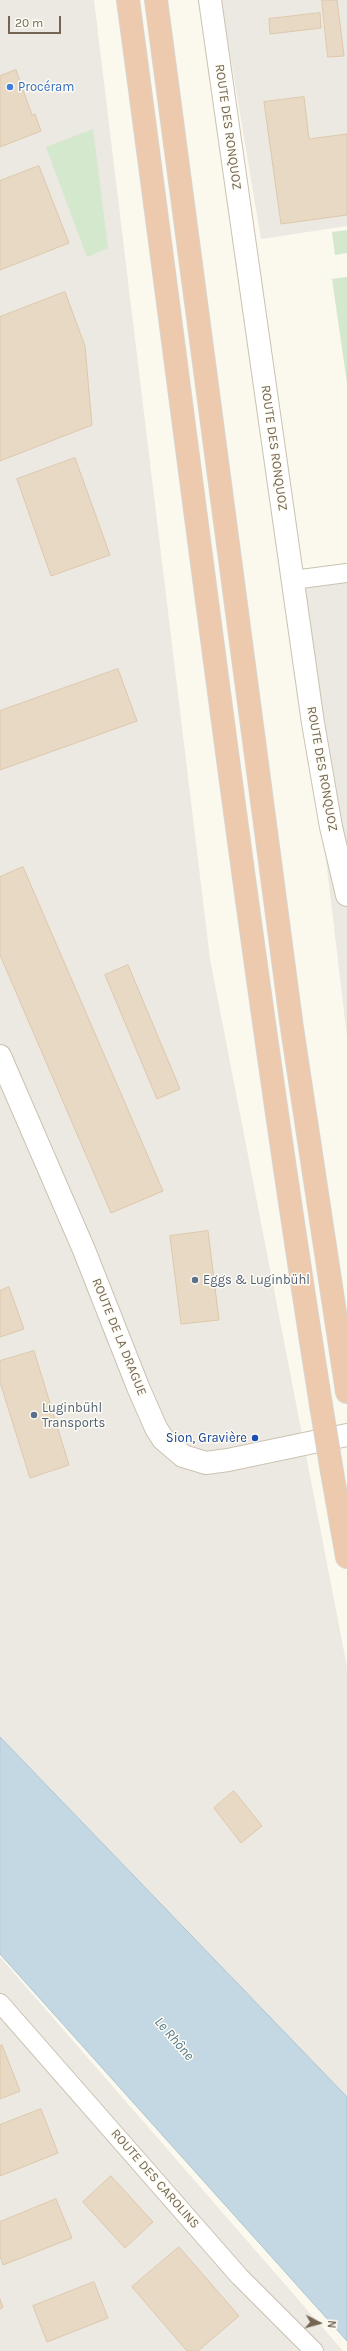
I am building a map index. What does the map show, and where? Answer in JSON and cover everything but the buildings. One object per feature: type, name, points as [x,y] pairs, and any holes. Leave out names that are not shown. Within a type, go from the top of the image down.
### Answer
[{"type":"highway","points":[[128,0],[251,926],[284,1162],[321,1405],[347,1557]]},
{"type":"highway","points":[[156,0],[292,1028],[347,1392]]},
{"type":"street","name":"ROUTE DES RONQUOZ","points":[[210,0],[293,580],[331,827],[347,895]]},
{"type":"street","points":[[293,580],[347,573]]},
{"type":"street","name":"ROUTE DE LA DRAGUE","points":[[0,1056],[84,1250],[138,1387],[156,1428],[163,1439],[183,1456],[206,1463],[228,1460],[347,1435]]},
{"type":"street","name":"ROUTE DES CAROLINS","points":[[0,2002],[239,2276],[314,2351]]},
{"type":"shaded area","points":[[0,0],[94,0],[210,959],[347,1667],[347,2097],[0,1737]]},
{"type":"shaded area","points":[[221,0],[347,0],[347,226],[261,239]]},
{"type":"shaded area","points":[[347,572],[347,1037],[293,580]]},
{"type":"shaded area","points":[[0,1957],[343,2351],[0,2351]]},
{"type":"green space","points":[[93,129],[108,248],[87,257],[46,147]]},
{"type":"green space","points":[[347,230],[347,253],[335,255],[332,232]]},
{"type":"green space","points":[[347,277],[347,383],[332,279]]},
{"type":"water","name":"Le Rhône","points":[[0,1737],[347,2097],[347,2341],[0,1954]]},
{"type":"place","name":"Procéram","points":[[10,87]]},
{"type":"place","name":"Eggs & Luginbühl","points":[[195,1280]]},
{"type":"place","name":"Luginbühl Transports","points":[[34,1415]]},
{"type":"place","name":"Sion, Gravière","points":[[255,1438]]}]
